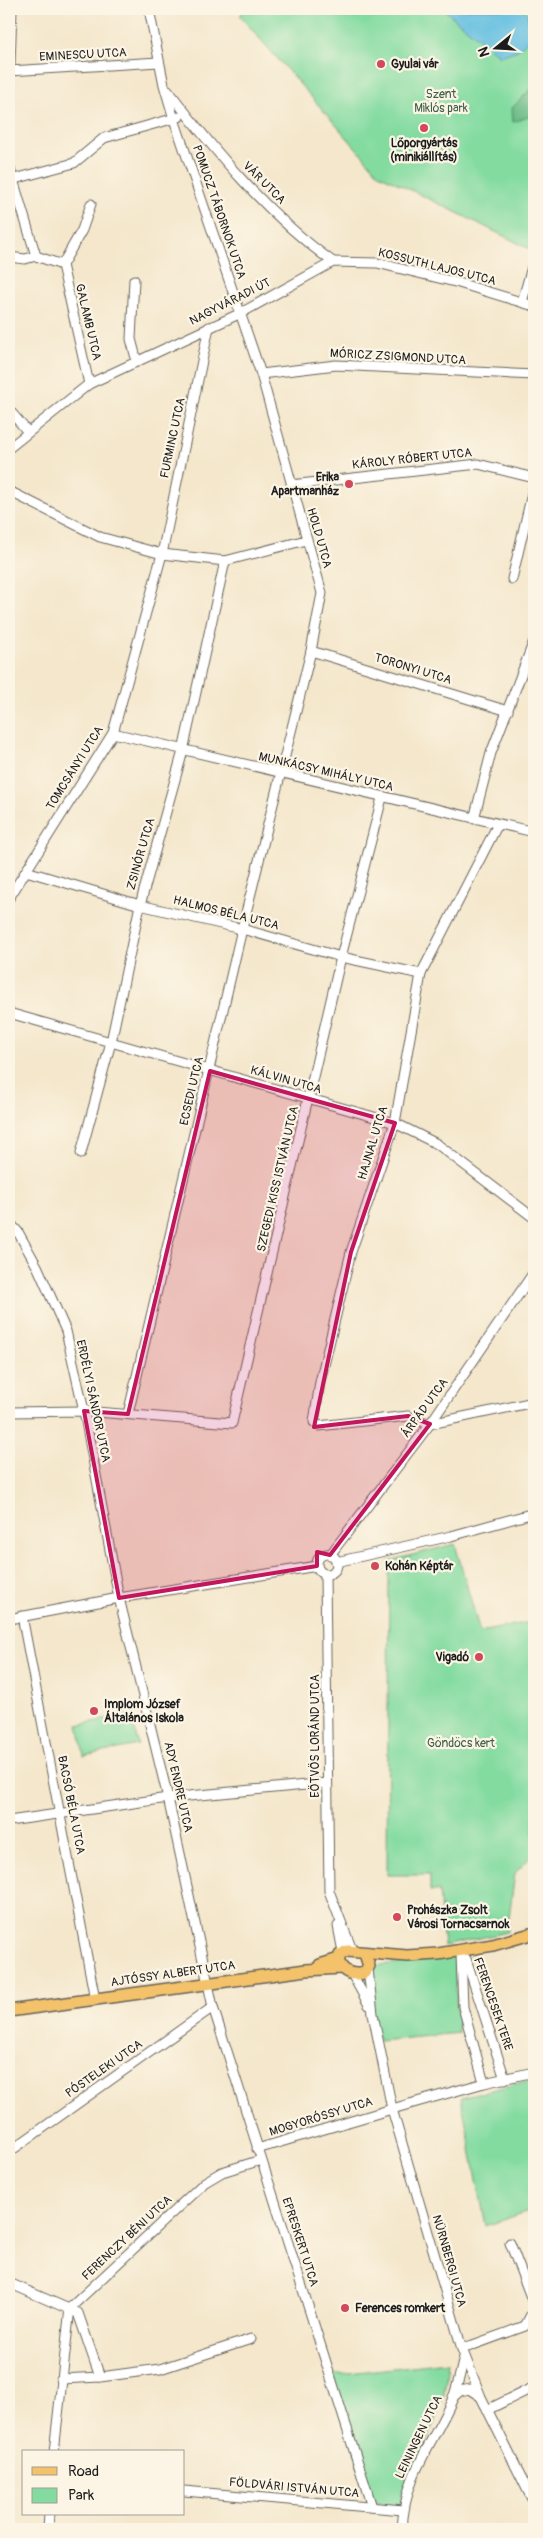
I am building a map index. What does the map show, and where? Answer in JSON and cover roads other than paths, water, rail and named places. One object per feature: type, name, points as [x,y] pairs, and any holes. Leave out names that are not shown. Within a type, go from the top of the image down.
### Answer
[{"type":"main road","points":[[407,1956],[368,1968],[364,1973],[352,1974],[344,1957],[365,1954],[407,1956],[461,1952],[534,1933]]},
{"type":"main road","points":[[365,1954],[368,1968]]},
{"type":"main road","name":"AJTÓSSY ALBERT UTCA","points":[[9,2011],[306,1970],[344,1957]]},
{"type":"street","points":[[9,92],[12,9]]},
{"type":"street","name":"VÁR UTCA","points":[[149,9],[164,85],[174,119]]},
{"type":"street","name":"EMINESCU UTCA","points":[[9,71],[159,62]]},
{"type":"street","name":"VÁR UTCA","points":[[164,85],[245,184],[333,262]]},
{"type":"street","points":[[11,180],[74,163],[104,138],[174,119],[186,113]]},
{"type":"street","name":"POMUCZ TÁBORNOK UTCA","points":[[174,119],[241,312]]},
{"type":"street","points":[[9,166],[11,180],[36,256]]},
{"type":"street","points":[[9,257],[25,259],[36,256],[62,265],[82,230],[91,204]]},
{"type":"street","name":"KOSSUTH LAJOS UTCA","points":[[333,262],[377,263],[459,283],[534,306]]},
{"type":"street","name":"NAGYVÁRADI ÚT","points":[[9,448],[89,384],[241,312],[333,262]]},
{"type":"street","points":[[522,302],[534,263]]},
{"type":"street","name":"GALAMB UTCA","points":[[62,265],[89,384]]},
{"type":"street","points":[[134,280],[131,339],[137,362]]},
{"type":"street","name":"HOLD UTCA","points":[[241,312],[261,374],[322,593],[311,650],[280,774]]},
{"type":"street","name":"FURMINC UTCA","points":[[162,554],[209,327]]},
{"type":"street","name":"MÓRICZ ZSIGMOND UTCA","points":[[261,374],[336,365],[534,375]]},
{"type":"street","points":[[9,410],[28,432]]},
{"type":"street","name":"KÁROLY RÓBERT UTCA","points":[[291,485],[478,464],[534,478]]},
{"type":"street","points":[[512,579],[534,484]]},
{"type":"street","points":[[9,504],[11,493],[100,537],[162,554],[225,561],[306,540]]},
{"type":"street","name":"TOMCSÁNYI UTCA","points":[[9,898],[113,733],[162,554]]},
{"type":"street","name":"ZSINÓR UTCA","points":[[81,1153],[110,1042],[140,905],[183,751],[225,561]]},
{"type":"street","points":[[474,819],[491,753],[534,641]]},
{"type":"street","name":"TORONYI UTCA","points":[[311,650],[508,711]]},
{"type":"street","name":"MUNKÁCSY MIHÁLY UTCA","points":[[113,733],[382,798],[534,832]]},
{"type":"street","name":"ECSEDI UTCA","points":[[128,1414],[280,774]]},
{"type":"street","name":"SZEGEDI KISS ISTVÁN UTCA","points":[[9,1412],[84,1411],[232,1423],[310,1100],[341,958],[382,798]]},
{"type":"street","name":"HAJNAL UTCA","points":[[430,1424],[408,1416],[319,1426],[314,1422],[320,1382],[351,1252],[395,1123],[421,974],[498,824]]},
{"type":"street","name":"HALMOS BÉLA UTCA","points":[[26,871],[140,905],[242,929],[341,958],[421,974]]},
{"type":"street","name":"KÁLVIN UTCA","points":[[9,1014],[395,1123],[436,1144],[534,1218]]},
{"type":"street","name":"ERDÉLYI SÁNDOR UTCA","points":[[9,1222],[18,1232],[38,1268],[66,1331],[84,1411],[119,1598]]},
{"type":"street","name":"ÁRPÁD UTCA","points":[[336,1557],[534,1272]]},
{"type":"street","points":[[430,1424],[534,1402]]},
{"type":"street","points":[[317,1566],[320,1557],[336,1557],[451,1536],[534,1513]]},
{"type":"street","points":[[317,1566],[325,1574],[334,1571],[336,1557]]},
{"type":"street","points":[[9,1619],[119,1598],[317,1566]]},
{"type":"street","name":"EÖTVÖS LORÁND UTCA","points":[[325,1574],[329,1891],[344,1957]]},
{"type":"street","name":"ADY ENDRE UTCA","points":[[119,1598],[168,1798],[208,1983]]},
{"type":"street","name":"BACSÓ BÉLA UTCA","points":[[22,1616],[95,1999]]},
{"type":"street","points":[[9,1821],[168,1798],[327,1783]]},
{"type":"street","name":"FERENCESEK TERE","points":[[461,1952],[466,1959],[505,2080]]},
{"type":"street","name":"FERENCESEK TERE","points":[[461,1952],[463,2007],[484,2083]]},
{"type":"street","name":"NÜRNBERGI UTCA","points":[[368,1968],[373,2014],[392,2109],[463,2353],[487,2410],[534,2503]]},
{"type":"street","name":"NÜRNBERGI UTCA","points":[[352,1974],[373,2014]]},
{"type":"street","name":"EPRESKERT UTCA","points":[[208,1983],[213,2007],[257,2149],[372,2507]]},
{"type":"street","name":"PÓSTELEKI UTCA","points":[[9,2152],[213,2007]]},
{"type":"street","points":[[392,2109],[484,2083],[505,2080],[534,2072]]},
{"type":"street","name":"MOGYORÓSSY UTCA","points":[[257,2149],[392,2109]]},
{"type":"street","name":"FERENCZY BÉNI UTCA","points":[[70,2308],[205,2182],[222,2172],[261,2160]]},
{"type":"street","points":[[463,2353],[526,2326],[534,2307],[510,2243]]},
{"type":"street","points":[[9,2283],[78,2313],[100,2377]]},
{"type":"street","points":[[54,2450],[70,2308]]},
{"type":"street","points":[[61,2379],[100,2377],[160,2369],[251,2339]]},
{"type":"street","name":"LEININGEN UTCA","points":[[402,2529],[403,2510],[415,2469],[453,2397],[463,2353]]},
{"type":"street","points":[[487,2410],[534,2386]]},
{"type":"street","points":[[453,2397],[460,2391],[469,2389],[481,2397]]},
{"type":"street","name":"FÖLDVÁRI ISTVÁN UTCA","points":[[185,2492],[403,2510]]},
{"type":"street","points":[[48,2529],[49,2516]]},
{"type":"water","points":[[443,9],[522,9],[527,13],[531,37],[518,50],[500,56]]},
{"type":"place","name":"Gyulai vár","points":[[381,64]]},
{"type":"place","name":"Lőporgyártás (minikiállítás)","points":[[424,128]]},
{"type":"place","name":"Erika Apartmanház","points":[[349,484]]},
{"type":"place","name":"Kohán Képtár","points":[[375,1566]]},
{"type":"place","name":"Vigadó","points":[[479,1657]]},
{"type":"place","name":"Implom József Általános Iskola","points":[[94,1711]]},
{"type":"place","name":"Prohászka Zsolt Városi Tornacsarnok","points":[[397,1917]]},
{"type":"place","name":"Ferences romkert","points":[[345,2308]]},
{"type":"park label","name":"Szent Miklós park","points":[[441,101]]},
{"type":"park label","name":"Göndöcs kert","points":[[461,1743]]}]
